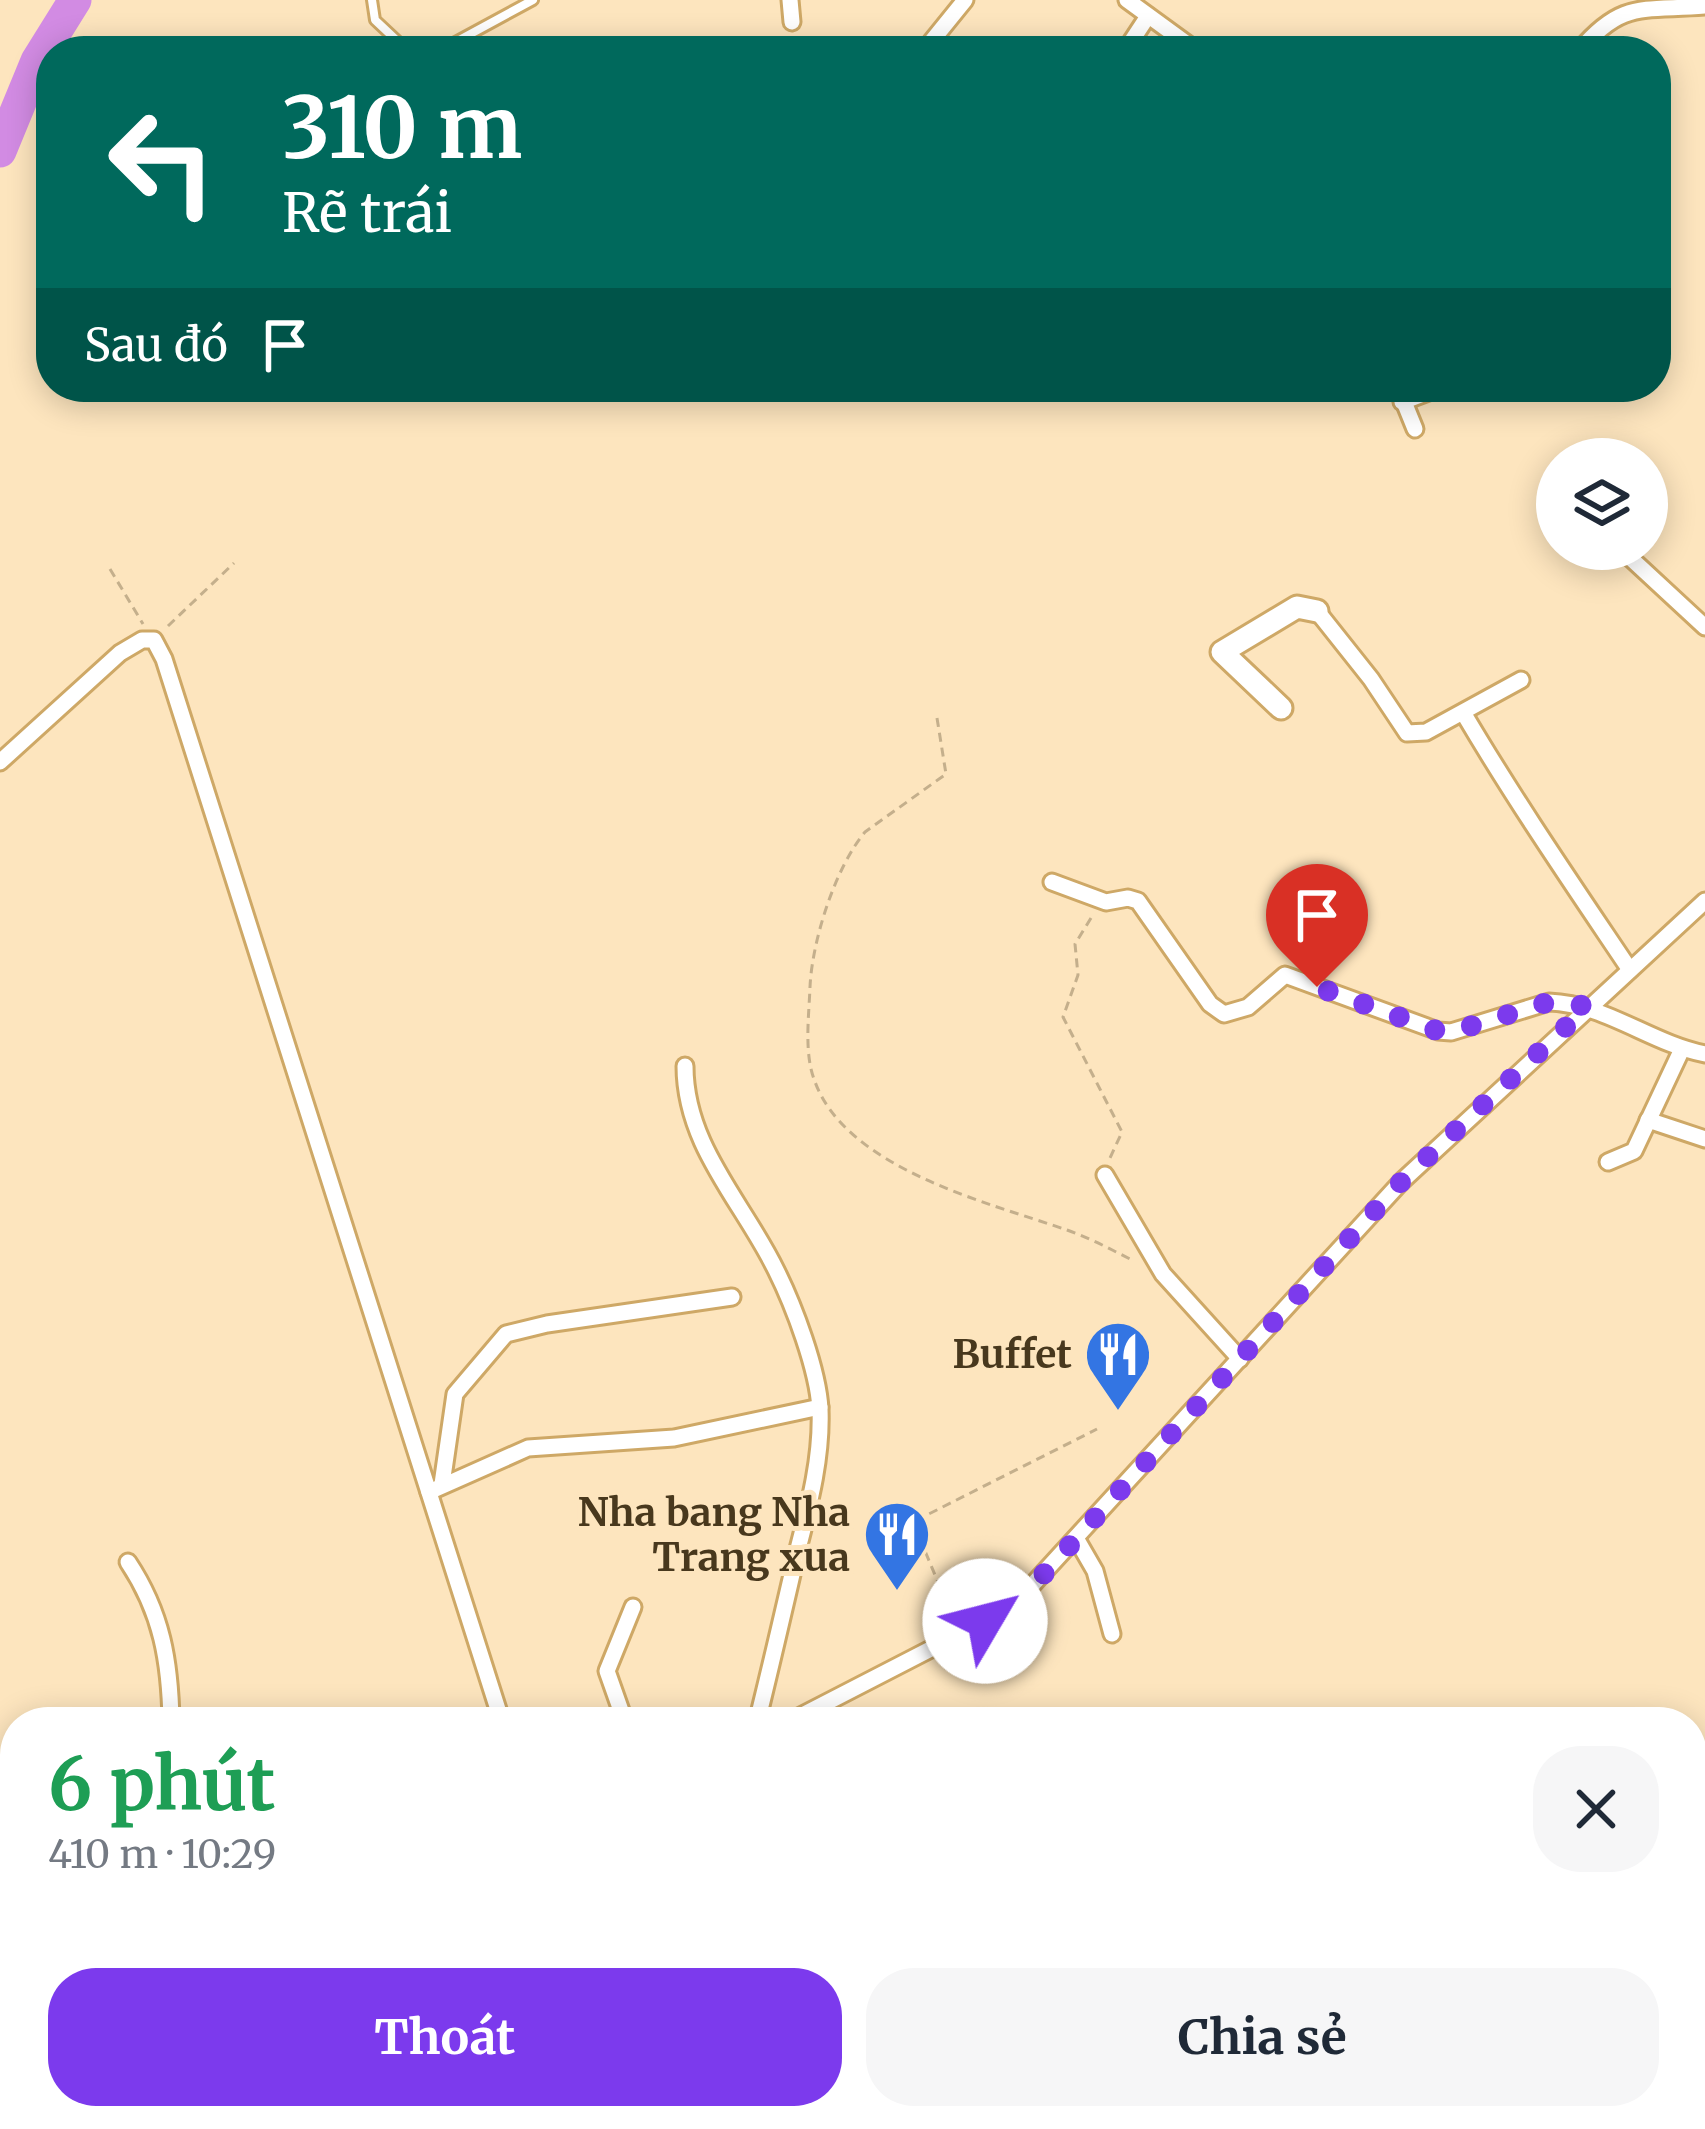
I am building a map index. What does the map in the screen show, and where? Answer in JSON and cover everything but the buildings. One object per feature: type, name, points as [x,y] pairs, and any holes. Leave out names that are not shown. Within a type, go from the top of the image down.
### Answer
[{"type":"main road","points":[[1281,708],[1222,652],[1297,608],[1317,611]]},
{"type":"street","points":[[790,0],[792,22]]},
{"type":"street","points":[[935,36],[965,0]]},
{"type":"street","points":[[1127,0],[1177,36]]},
{"type":"street","points":[[1592,36],[1620,12],[1705,6]]},
{"type":"street","points":[[1135,36],[1148,16]]},
{"type":"street","points":[[1403,402],[1415,429]]},
{"type":"street","points":[[1643,570],[1705,627]]},
{"type":"street","points":[[1317,611],[1407,733],[1426,732],[1521,680]]},
{"type":"street","points":[[0,762],[120,653],[142,640],[154,640],[435,1488],[498,1707]]},
{"type":"street","points":[[1464,713],[1534,832],[1630,970]]},
{"type":"street","points":[[1052,882],[1106,902],[1138,901],[1210,1004],[1224,1014],[1247,1007],[1285,975],[1438,1031],[1480,1026],[1549,1002],[1588,1006],[1682,1049],[1705,1054]]},
{"type":"street","points":[[818,1707],[959,1634],[1025,1593],[1401,1182],[1705,902]]},
{"type":"street","points":[[1609,1162],[1630,1155],[1682,1049]]},
{"type":"street","points":[[685,1066],[685,1091],[695,1131],[779,1276],[820,1407],[816,1475],[761,1707]]},
{"type":"street","points":[[1648,1120],[1705,1139]]},
{"type":"street","points":[[1105,1175],[1162,1274],[1240,1359]]},
{"type":"street","points":[[435,1488],[455,1394],[506,1334],[732,1297]]},
{"type":"street","points":[[435,1488],[528,1448],[674,1438],[820,1407]]},
{"type":"street","points":[[1076,1538],[1095,1571],[1112,1634]]},
{"type":"street","points":[[128,1562],[160,1620],[171,1707]]},
{"type":"street","points":[[620,1707],[608,1671],[633,1607]]},
{"type":"lane","points":[[372,0],[376,20],[393,36]]},
{"type":"lane","points":[[467,36],[533,0]]},
{"type":"path","points":[[110,569],[154,640],[234,563]]},
{"type":"path","points":[[938,718],[946,774],[855,844],[830,904],[812,955],[811,1072],[829,1110],[880,1157],[1072,1232],[1162,1274]]},
{"type":"path","points":[[1105,1175],[1103,1169],[1122,1132],[1063,1016],[1078,976],[1075,944],[1106,902]]},
{"type":"path","points":[[959,1634],[913,1522],[1097,1429]]},
{"type":"waterway","points":[[53,36],[75,0]]},
{"type":"waterway","points":[[0,151],[36,63]]},
{"type":"place","name":"Buffet","points":[[1118,1413]]},
{"type":"place","name":"Nha bang Nha Trang xua","points":[[897,1593]]},
{"type":"route","points":[[985,1621],[1042,1576],[1401,1182],[1588,1006],[1549,1002],[1451,1032],[1317,987]]}]
